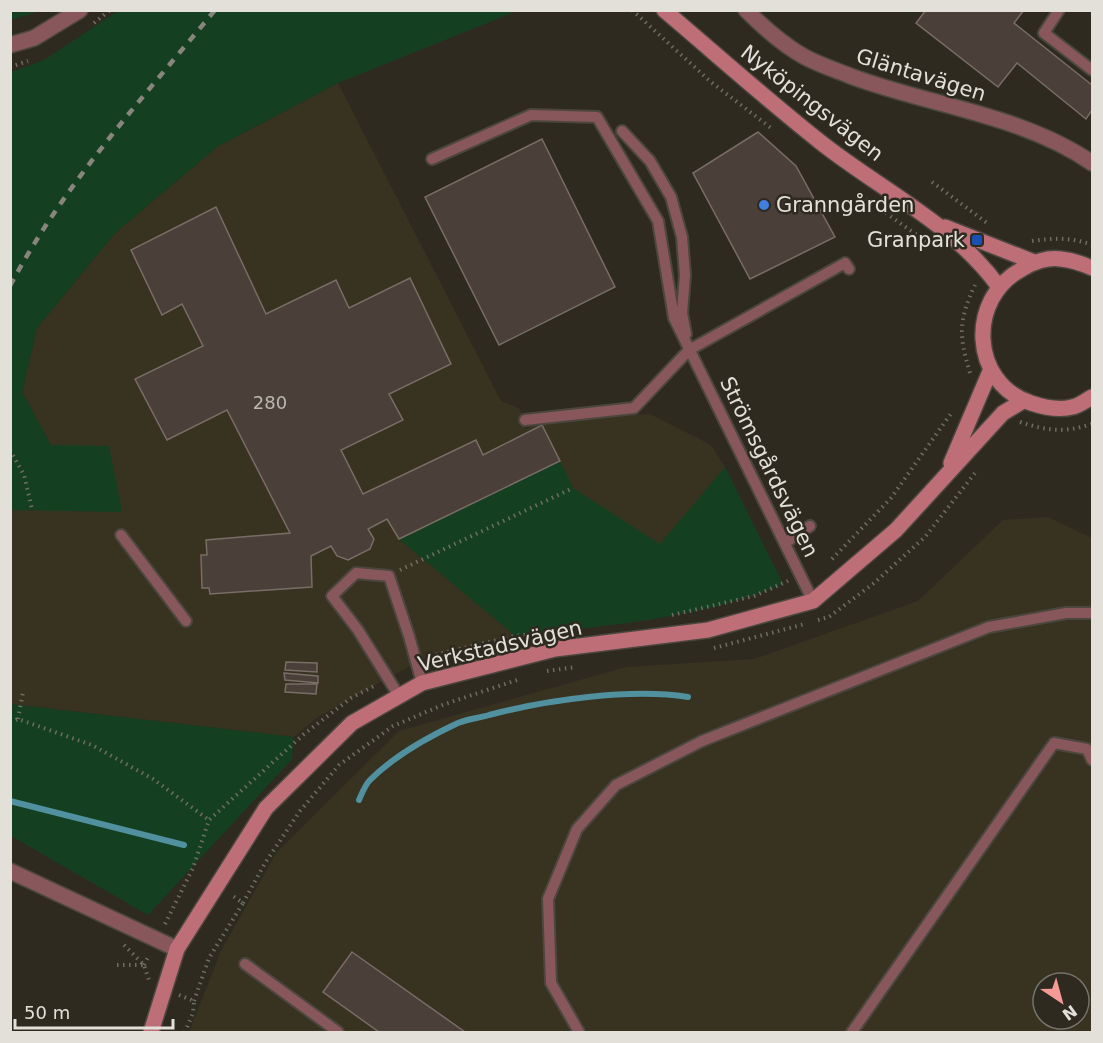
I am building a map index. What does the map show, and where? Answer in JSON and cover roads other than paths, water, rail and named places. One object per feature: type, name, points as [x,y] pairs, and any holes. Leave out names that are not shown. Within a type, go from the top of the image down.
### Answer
[{"type":"main road","name":"Nyköpingsvägen","points":[[664,10],[820,142],[937,223],[986,270],[999,287]]},
{"type":"main road","name":"Nyköpingsvägen","points":[[937,223],[1034,262]]},
{"type":"main road","points":[[1091,400],[1072,407],[1046,408],[1023,400],[1008,391],[990,369],[982,344],[983,318],[993,294],[1011,275],[1034,262],[1060,259],[1092,268]]},
{"type":"main road","name":"Verkstadsvägen","points":[[948,472],[990,369]]},
{"type":"main road","name":"Verkstadsvägen","points":[[151,1032],[177,949],[266,808],[352,723],[422,683],[555,650],[708,630],[813,602],[896,530],[1003,413],[1023,400]]},
{"type":"street","points":[[10,45],[34,38],[80,10]]},
{"type":"street","name":"Gläntavägen","points":[[746,10],[782,42],[803,56],[823,65],[871,83],[1024,128],[1052,139],[1092,163]]},
{"type":"street","points":[[10,871],[177,949]]},
{"type":"lane","points":[[1059,10],[1044,33],[1092,70]]},
{"type":"lane","name":"Strömsgårdsvägen","points":[[432,159],[531,115],[597,117],[658,221],[674,318],[813,602]]},
{"type":"lane","points":[[622,131],[650,161],[671,197],[682,237],[685,275],[682,313],[689,349]]},
{"type":"lane","points":[[525,420],[634,408],[689,349],[845,263],[849,269]]},
{"type":"lane","points":[[785,543],[810,526]]},
{"type":"lane","points":[[121,535],[186,621]]},
{"type":"lane","points":[[399,696],[358,630],[332,596],[356,573],[389,576],[410,636],[422,683]]},
{"type":"lane","points":[[579,1032],[551,982],[548,899],[577,829],[616,785],[702,741],[989,627],[1066,613],[1092,613]]},
{"type":"lane","points":[[852,1032],[1054,743],[1087,749],[1092,760]]},
{"type":"lane","points":[[245,964],[338,1032]]},
{"type":"waterway","points":[[359,800],[368,782],[400,755],[462,722],[536,705],[588,697],[640,694],[688,697]]},
{"type":"waterway","points":[[10,801],[184,845]]},
{"type":"railway","points":[[10,286],[31,249],[79,177],[215,10]]},
{"type":"place","name":"Granngården","points":[[764,205]]},
{"type":"place","name":"Granpark","points":[[977,240]]}]
